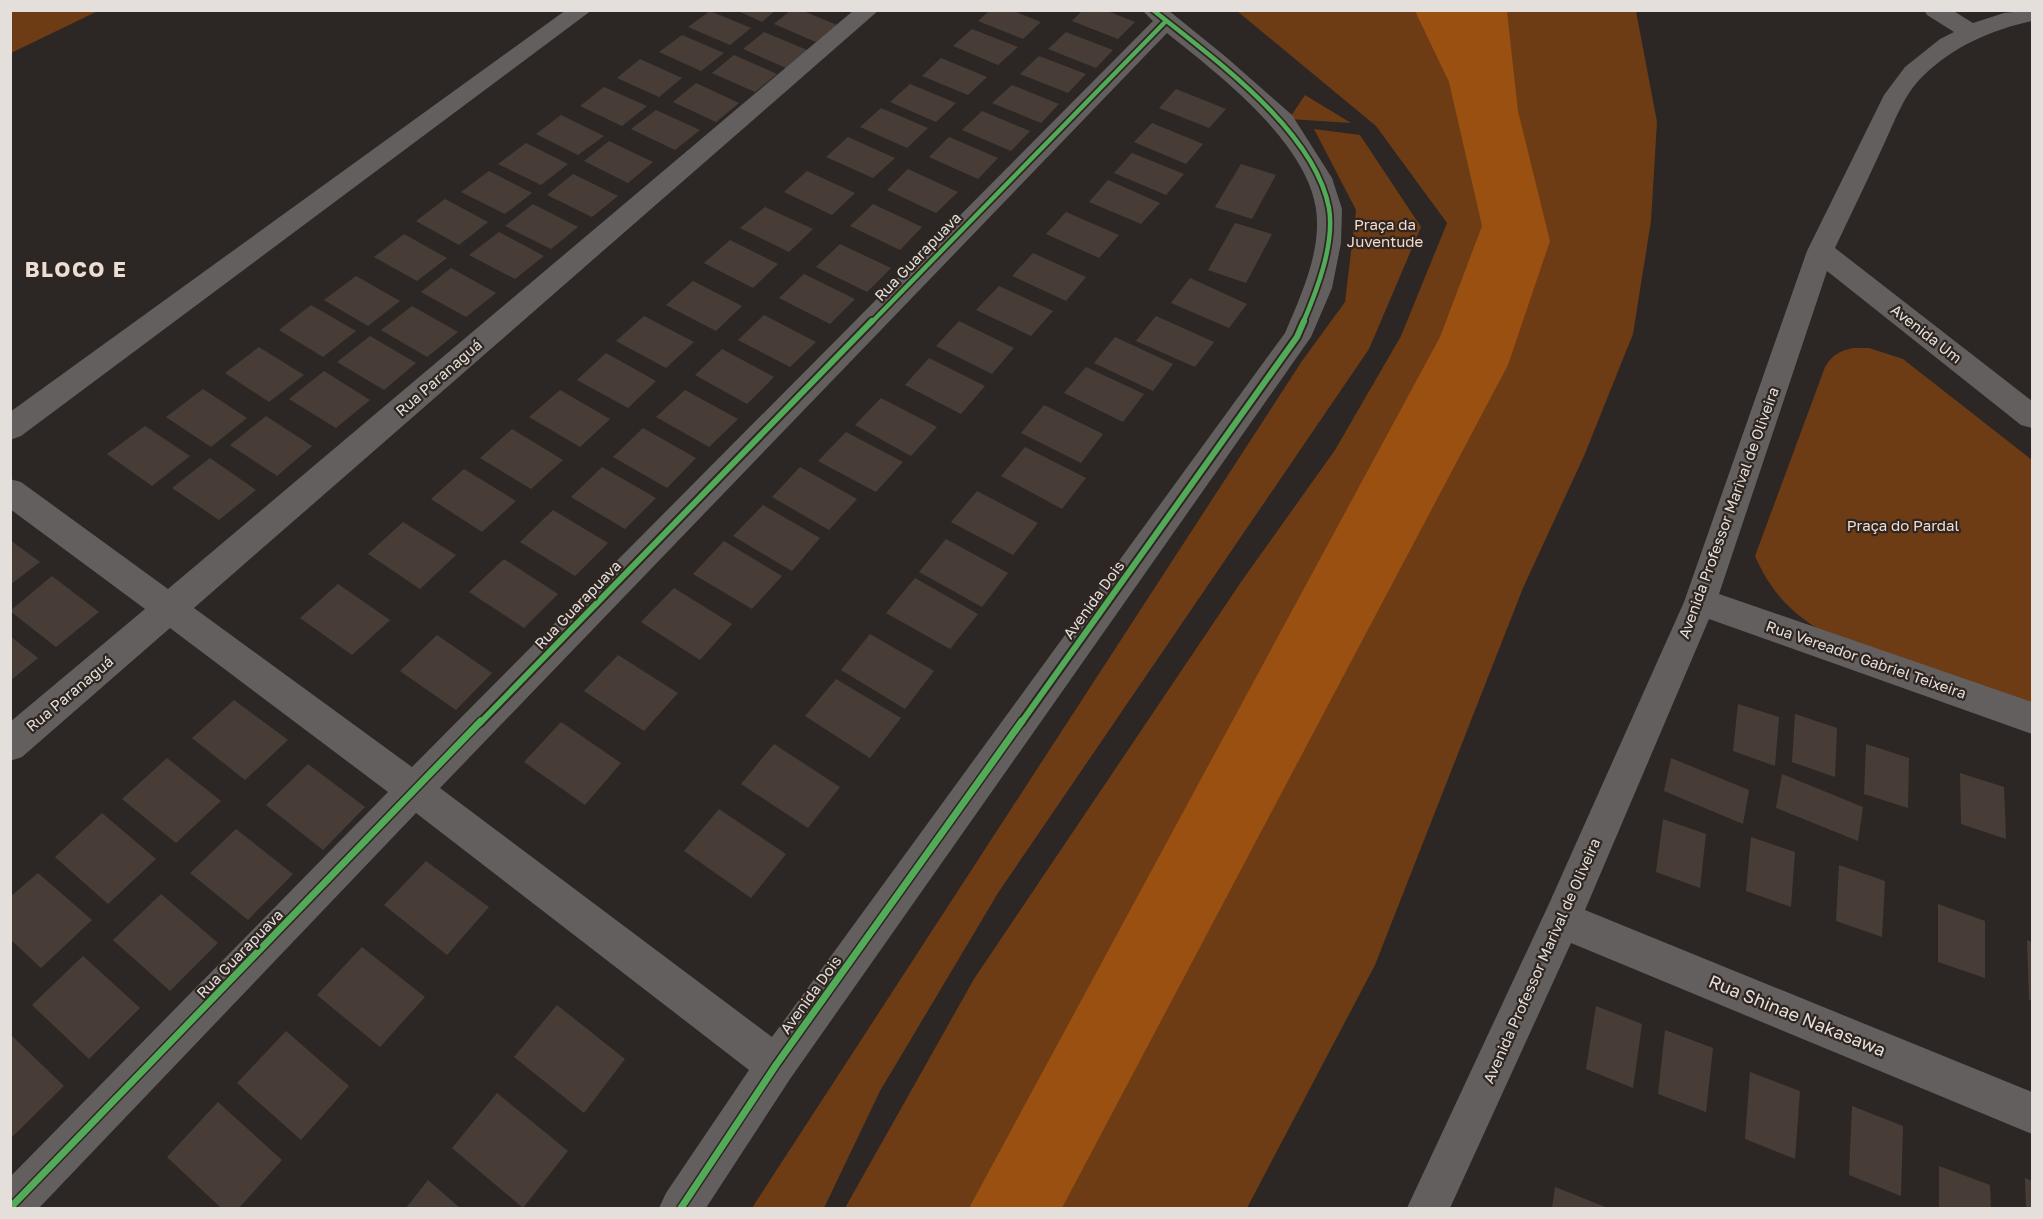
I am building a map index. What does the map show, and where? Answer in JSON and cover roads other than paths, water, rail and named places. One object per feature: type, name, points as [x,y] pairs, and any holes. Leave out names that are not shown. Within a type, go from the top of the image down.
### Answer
[{"type":"street","points":[[10,428],[580,10]]},
{"type":"street","points":[[1935,10],[1971,32]]},
{"type":"street","name":"Rua Paranaguá","points":[[10,745],[860,12]]},
{"type":"street","name":"Avenida Professor Marival de Oliveira","points":[[1428,1209],[1562,920],[1700,602],[1820,251],[1893,100],[1913,72],[1929,57],[1971,32],[2004,20],[2032,14]]},
{"type":"street","name":"Rua Guarapuava","points":[[10,1208],[1160,16]]},
{"type":"street","name":"Avenida Dois","points":[[681,1209],[776,1065],[1297,337],[1318,288],[1328,243],[1329,209],[1319,178],[1283,121],[1218,62],[1160,16]]},
{"type":"street","name":"Avenida Um","points":[[1820,251],[2032,417]]},
{"type":"street","points":[[10,491],[414,790],[776,1065]]},
{"type":"street","name":"Rua Vereador Gabriel Teixeira","points":[[1700,602],[2032,718]]},
{"type":"street","name":"Rua Shinae Nakasawa","points":[[1562,920],[2032,1113]]},
{"type":"district","name":"BLOCO E","points":[[76,270]]},
{"type":"park label","name":"Praça da Juventude","points":[[1385,234]]},
{"type":"park label","name":"Praça do Pardal","points":[[1903,526]]}]
